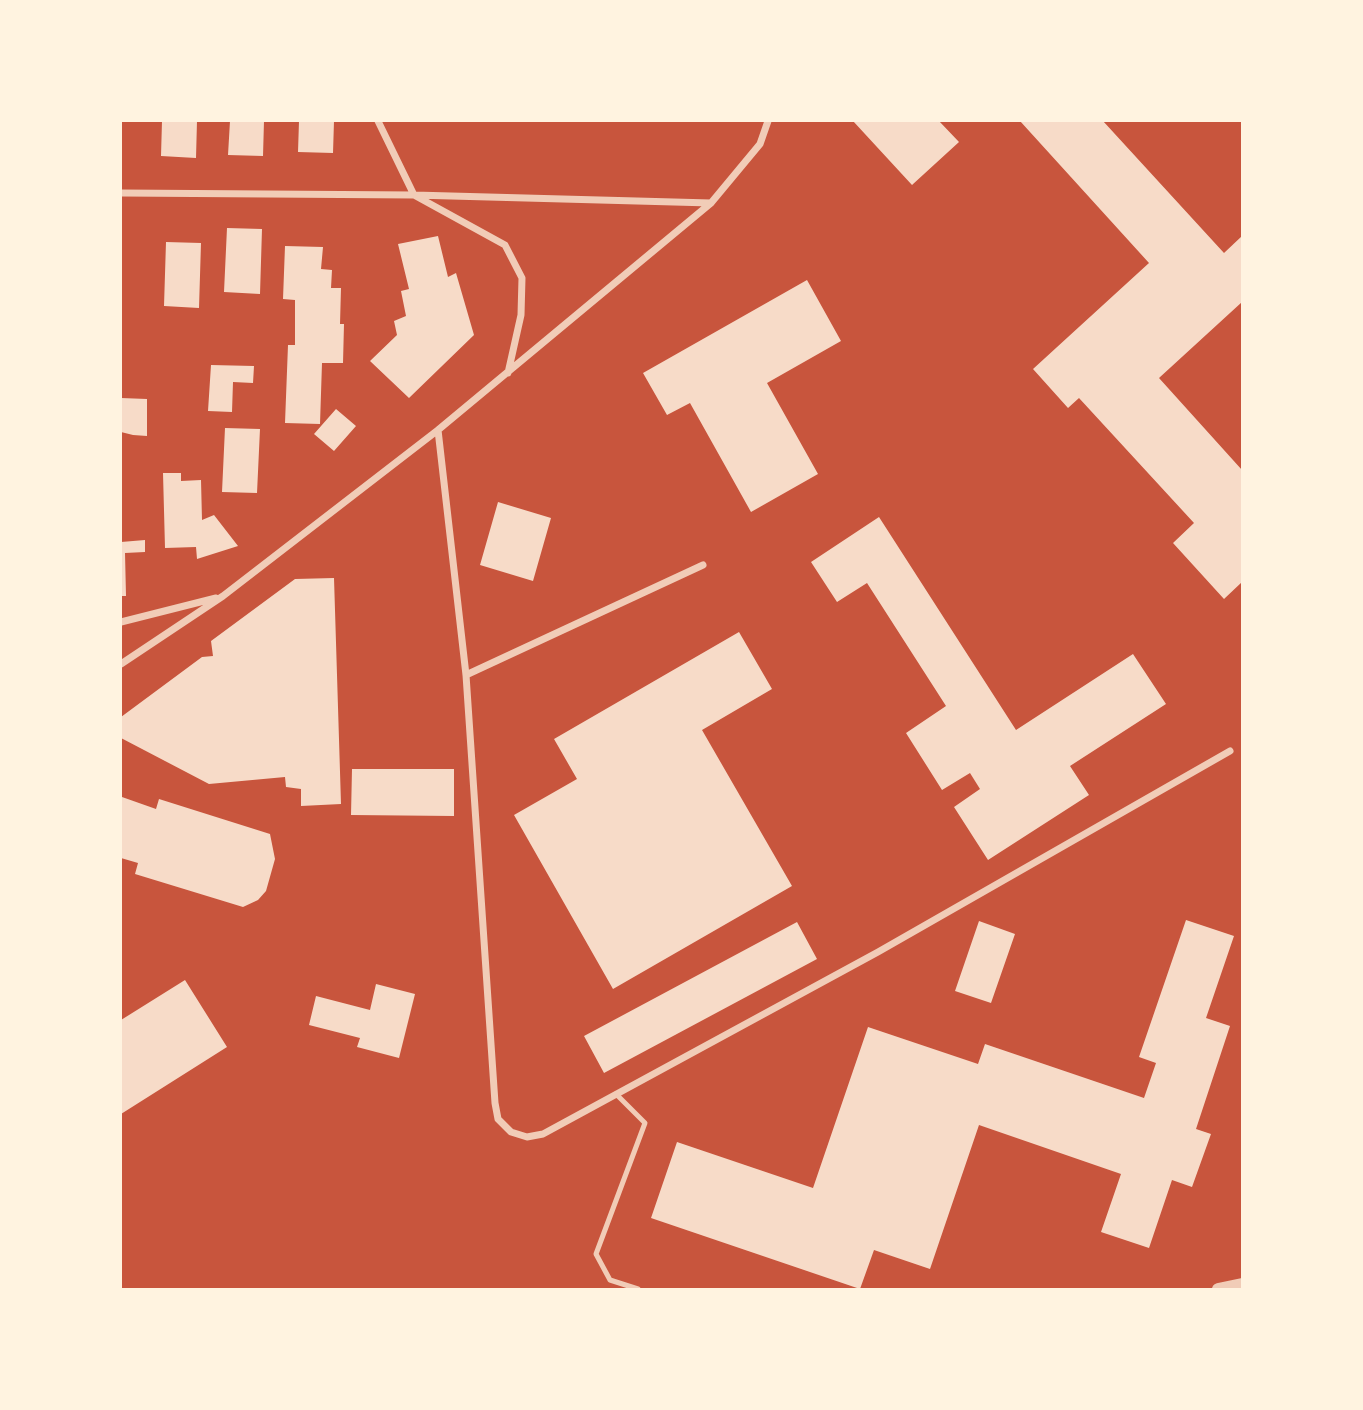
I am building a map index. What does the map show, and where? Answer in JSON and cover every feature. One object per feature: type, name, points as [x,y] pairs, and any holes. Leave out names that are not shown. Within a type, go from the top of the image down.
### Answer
[{"type":"street","points":[[378,121],[414,195],[505,245],[522,278],[522,315],[508,374]]},
{"type":"street","points":[[121,664],[223,596],[508,374],[711,203],[760,144],[768,121]]},
{"type":"street","points":[[121,194],[414,195],[711,203]]},
{"type":"street","points":[[438,430],[467,676],[495,1103],[498,1119],[511,1132],[527,1137],[543,1133],[878,952],[1230,751]]},
{"type":"street","points":[[467,676],[703,565]]},
{"type":"street","points":[[121,622],[223,596]]},
{"type":"street","points":[[1218,1289],[1242,1284]]},
{"type":"lane","points":[[616,1094],[645,1124],[596,1254],[610,1280],[638,1289]]},
{"type":"building","points":[[162,121],[197,121],[196,158],[161,156]]},
{"type":"building","points":[[230,121],[264,121],[263,156],[228,155]]},
{"type":"building","points":[[299,121],[334,121],[333,153],[298,152]]},
{"type":"building","points":[[853,121],[939,121],[959,142],[912,185]]},
{"type":"building","points":[[1020,121],[1103,121],[1224,253],[1242,236],[1242,302],[1159,378],[1242,470],[1242,582],[1224,599],[1173,543],[1194,523],[1079,398],[1068,408],[1033,369],[1149,263]]},
{"type":"building","points":[[227,228],[262,229],[260,294],[224,292]]},
{"type":"building","points":[[438,236],[448,277],[456,273],[474,335],[409,398],[370,361],[397,335],[394,321],[406,316],[401,291],[409,289],[398,244]]},
{"type":"building","points":[[166,242],[201,243],[199,308],[164,306]]},
{"type":"building","points":[[285,246],[323,247],[321,269],[332,270],[331,288],[341,288],[343,363],[322,363],[320,424],[285,423],[288,345],[295,345],[295,300],[283,299]]},
{"type":"building","points":[[807,280],[841,341],[767,383],[818,474],[751,512],[690,403],[667,415],[643,373]]},
{"type":"building","points":[[211,365],[254,366],[253,383],[233,382],[232,412],[208,411]]},
{"type":"building","points":[[121,398],[147,399],[147,436],[121,432]]},
{"type":"building","points":[[336,409],[356,426],[334,451],[314,434]]},
{"type":"building","points":[[225,428],[260,429],[257,493],[222,492]]},
{"type":"building","points":[[163,473],[181,473],[181,481],[201,480],[202,520],[214,515],[238,546],[197,559],[196,547],[165,548]]},
{"type":"building","points":[[498,502],[551,518],[533,581],[480,565]]},
{"type":"building","points":[[879,517],[1016,730],[1133,654],[1166,704],[1070,766],[1089,795],[988,860],[954,807],[980,789],[970,773],[942,790],[906,733],[946,706],[867,583],[837,602],[811,562]]},
{"type":"building","points":[[145,540],[145,552],[125,553],[126,596],[121,596],[121,542]]},
{"type":"building","points":[[334,578],[341,804],[301,806],[301,789],[286,787],[285,777],[209,784],[121,738],[121,717],[202,657],[213,656],[211,641],[295,579]]},
{"type":"building","points":[[739,632],[772,689],[702,730],[792,886],[613,989],[514,815],[577,779],[554,739]]},
{"type":"building","points":[[352,769],[454,769],[454,816],[351,815]]},
{"type":"building","points":[[122,797],[156,809],[159,799],[270,834],[275,859],[266,891],[258,900],[243,907],[135,874],[138,863],[121,858]]},
{"type":"building","points":[[1186,920],[1234,936],[1206,1018],[1230,1026],[1196,1129],[1211,1134],[1192,1187],[1172,1180],[1149,1248],[1101,1232],[1121,1174],[979,1125],[930,1269],[874,1250],[860,1289],[651,1218],[677,1142],[813,1188],[868,1027],[978,1064],[985,1044],[1144,1098],[1156,1063],[1139,1057]]},
{"type":"building","points":[[979,921],[1015,934],[991,1003],[955,991]]},
{"type":"building","points":[[797,922],[817,959],[604,1073],[584,1036]]},
{"type":"building","points":[[185,980],[227,1047],[121,1114],[121,1020]]},
{"type":"building","points":[[376,984],[415,994],[399,1058],[357,1047],[360,1038],[309,1025],[316,996],[370,1010]]}]
